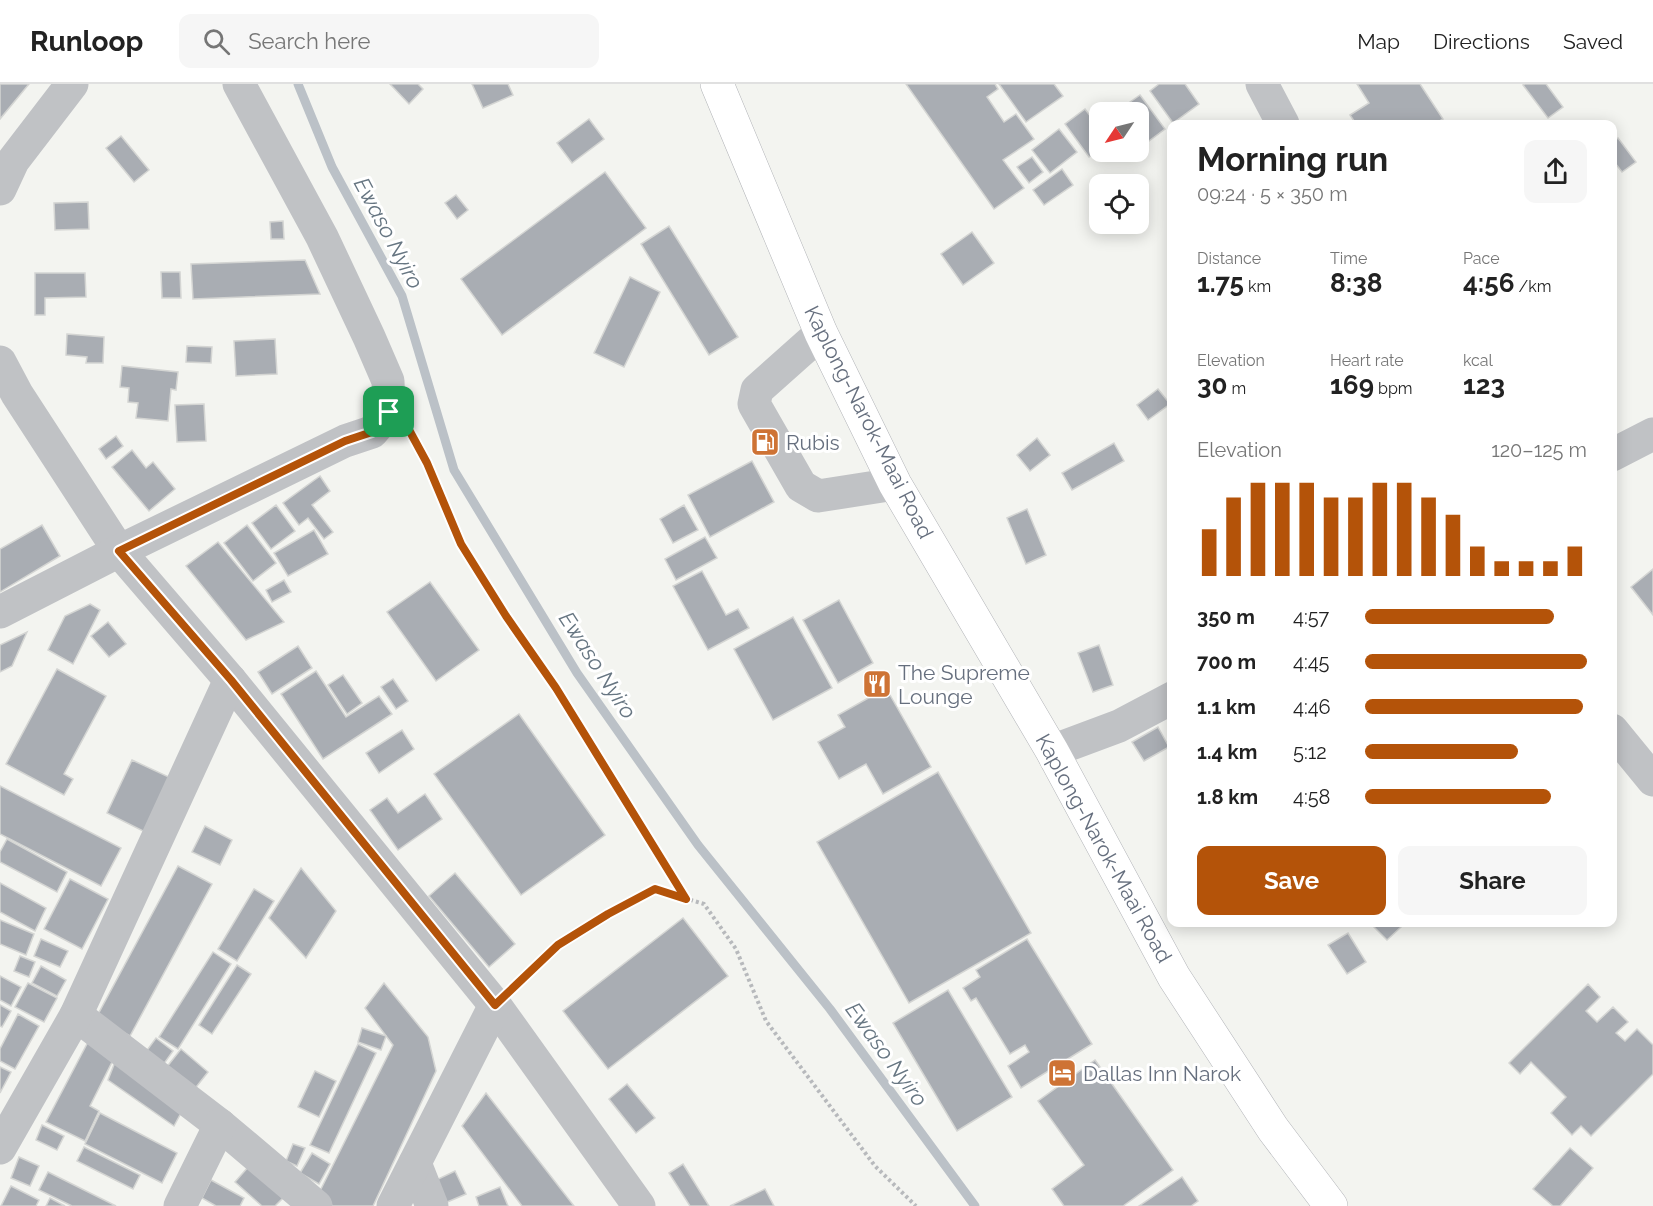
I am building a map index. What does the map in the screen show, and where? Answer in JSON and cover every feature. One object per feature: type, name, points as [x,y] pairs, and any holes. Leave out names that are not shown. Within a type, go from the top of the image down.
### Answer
[{"type":"highway","name":"Kaplong-Narok-Maai Road","points":[[717,84],[821,333],[895,484],[1052,752],[1174,977],[1273,1129],[1331,1206]]},
{"type":"street","points":[[0,189],[13,161],[72,84]]},
{"type":"street","points":[[0,612],[119,551],[345,441],[372,432],[389,412],[388,381],[369,337],[322,237],[239,84]]},
{"type":"street","points":[[1262,84],[1281,120]]},
{"type":"street","points":[[821,333],[757,390],[754,404],[801,486],[818,496],[895,484]]},
{"type":"street","points":[[0,362],[17,394],[119,551],[231,680],[495,1005],[639,1206]]},
{"type":"street","points":[[1617,452],[1653,434]]},
{"type":"street","points":[[0,1148],[76,1015],[231,680]]},
{"type":"street","points":[[1052,752],[1119,726],[1167,701]]},
{"type":"street","points":[[1617,736],[1653,780]]},
{"type":"street","points":[[393,1206],[495,1005]]},
{"type":"street","points":[[76,1015],[220,1125],[316,1206]]},
{"type":"street","points":[[180,1206],[220,1125]]},
{"type":"street","points":[[415,1163],[432,1206]]},
{"type":"path","points":[[389,412],[408,428],[427,463],[461,544],[506,616],[556,688],[686,899]]},
{"type":"path","points":[[495,1005],[558,945],[608,914],[655,889],[704,904],[736,949],[766,1021],[876,1166],[916,1206]]},
{"type":"building","points":[[0,84],[29,84],[0,119]]},
{"type":"building","points":[[390,84],[418,84],[423,89],[409,104]]},
{"type":"building","points":[[472,84],[508,84],[513,95],[483,108]]},
{"type":"building","points":[[906,84],[995,84],[998,89],[987,97],[1004,122],[1016,114],[1034,139],[1003,160],[1024,188],[994,209]]},
{"type":"building","points":[[999,84],[1054,84],[1063,96],[1026,122]]},
{"type":"building","points":[[1159,84],[1185,84],[1199,104],[1177,120],[1171,120],[1150,91]]},
{"type":"building","points":[[1357,84],[1420,84],[1443,119],[1353,120],[1350,115],[1369,103]]},
{"type":"building","points":[[1546,84],[1563,107],[1548,118],[1523,85]]},
{"type":"building","points":[[1140,95],[1145,102],[1130,102]]},
{"type":"building","points":[[1149,107],[1165,129],[1149,141]]},
{"type":"building","points":[[1085,109],[1089,114],[1089,157],[1065,124]]},
{"type":"building","points":[[589,119],[604,139],[572,163],[557,143]]},
{"type":"building","points":[[1059,129],[1077,152],[1050,173],[1032,150]]},
{"type":"building","points":[[121,136],[149,170],[134,182],[106,148]]},
{"type":"building","points":[[1617,139],[1636,162],[1622,172],[1617,166]]},
{"type":"building","points":[[1032,157],[1043,172],[1029,183],[1017,167]]},
{"type":"building","points":[[1062,169],[1073,185],[1044,205],[1033,190]]},
{"type":"building","points":[[605,172],[646,228],[502,335],[461,279]]},
{"type":"building","points":[[456,195],[468,210],[457,219],[445,203]]},
{"type":"building","points":[[88,202],[89,229],[55,230],[54,203]]},
{"type":"building","points":[[283,221],[284,239],[271,239],[270,222]]},
{"type":"building","points":[[669,226],[738,337],[709,355],[641,244]]},
{"type":"building","points":[[972,232],[994,263],[963,285],[941,254]]},
{"type":"building","points":[[305,260],[320,294],[193,299],[191,264]]},
{"type":"building","points":[[161,272],[180,272],[181,298],[162,298]]},
{"type":"building","points":[[35,273],[85,273],[86,297],[45,298],[45,315],[35,315]]},
{"type":"building","points":[[630,277],[660,292],[624,367],[594,353]]},
{"type":"building","points":[[67,334],[104,337],[103,363],[86,363],[87,357],[66,355]]},
{"type":"building","points":[[275,339],[277,374],[236,376],[234,341]]},
{"type":"building","points":[[187,346],[212,347],[211,363],[186,362]]},
{"type":"building","points":[[122,366],[178,372],[176,390],[171,389],[168,421],[136,418],[138,403],[128,402],[129,388],[120,387]]},
{"type":"building","points":[[1158,389],[1167,400],[1167,406],[1148,420],[1137,405]]},
{"type":"building","points":[[204,404],[206,441],[177,442],[175,405]]},
{"type":"building","points":[[116,436],[123,446],[106,459],[99,449]]},
{"type":"building","points":[[1037,438],[1050,455],[1030,471],[1017,455]]},
{"type":"building","points":[[1114,443],[1124,461],[1072,490],[1062,473]]},
{"type":"building","points":[[132,450],[146,468],[153,462],[175,489],[149,511],[112,467]]},
{"type":"building","points":[[752,461],[774,502],[710,537],[688,495]]},
{"type":"building","points":[[320,476],[330,491],[312,505],[333,532],[324,539],[308,518],[299,525],[283,503]]},
{"type":"building","points":[[276,505],[295,531],[271,549],[252,523]]},
{"type":"building","points":[[684,505],[698,530],[673,543],[660,519]]},
{"type":"building","points":[[1027,509],[1046,555],[1026,564],[1007,518]]},
{"type":"building","points":[[42,525],[60,556],[0,592],[0,549]]},
{"type":"building","points":[[247,525],[276,563],[253,581],[224,543]]},
{"type":"building","points":[[314,530],[328,554],[288,576],[274,553]]},
{"type":"building","points":[[705,537],[717,558],[676,580],[665,559]]},
{"type":"building","points":[[218,542],[284,622],[246,640],[186,566]]},
{"type":"building","points":[[1653,569],[1653,615],[1631,587]]},
{"type":"building","points":[[702,571],[726,615],[738,609],[749,628],[708,650],[673,586]]},
{"type":"building","points":[[284,580],[291,592],[272,602],[266,590]]},
{"type":"building","points":[[430,582],[479,650],[436,681],[387,612]]},
{"type":"building","points":[[839,600],[873,663],[838,683],[803,620]]},
{"type":"building","points":[[90,604],[100,610],[73,664],[48,650],[65,616]]},
{"type":"building","points":[[793,617],[832,688],[773,720],[734,649]]},
{"type":"building","points":[[108,622],[126,644],[109,657],[91,636]]},
{"type":"building","points":[[27,632],[12,666],[0,672],[0,645]]},
{"type":"building","points":[[1099,645],[1113,685],[1093,692],[1078,653]]},
{"type":"building","points":[[298,646],[312,668],[272,694],[258,672]]},
{"type":"building","points":[[57,669],[106,696],[64,774],[73,779],[64,795],[6,764]]},
{"type":"building","points":[[316,671],[346,717],[379,696],[392,714],[323,759],[281,694]]},
{"type":"building","points":[[343,675],[362,703],[347,714],[328,685]]},
{"type":"building","points":[[393,679],[408,701],[396,709],[381,687]]},
{"type":"building","points":[[886,688],[931,767],[883,794],[866,764],[839,779],[818,742],[845,727],[838,715]]},
{"type":"building","points":[[519,714],[605,835],[521,895],[434,774]]},
{"type":"building","points":[[1158,727],[1167,743],[1167,748],[1144,761],[1132,742]]},
{"type":"building","points":[[402,730],[414,749],[379,773],[366,753]]},
{"type":"building","points":[[132,760],[171,778],[145,832],[107,813]]},
{"type":"building","points":[[938,772],[1031,933],[909,1003],[817,842]]},
{"type":"building","points":[[0,786],[121,848],[101,886],[0,834]]},
{"type":"building","points":[[425,794],[442,819],[398,850],[370,810],[387,798],[398,813]]},
{"type":"building","points":[[205,826],[232,840],[220,865],[192,852]]},
{"type":"building","points":[[7,839],[67,872],[57,892],[0,862],[0,852]]},
{"type":"building","points":[[178,866],[212,884],[130,1036],[96,1018]]},
{"type":"building","points":[[301,868],[336,911],[306,958],[269,918]]},
{"type":"building","points":[[455,873],[515,944],[489,967],[429,896]]},
{"type":"building","points":[[70,879],[108,899],[82,949],[44,929]]},
{"type":"building","points":[[0,883],[46,908],[35,931],[0,912]]},
{"type":"building","points":[[254,889],[274,901],[237,961],[218,949]]},
{"type":"building","points":[[683,918],[728,976],[608,1069],[563,1011]]},
{"type":"building","points":[[0,920],[34,934],[26,955],[0,944]]},
{"type":"building","points":[[1374,927],[1401,927],[1387,940]]},
{"type":"building","points":[[1348,933],[1366,962],[1347,974],[1328,945]]},
{"type":"building","points":[[41,939],[68,951],[60,967],[34,956]]},
{"type":"building","points":[[1027,939],[1092,1044],[1021,1088],[1008,1066],[1029,1052],[1025,1045],[1010,1054],[976,998],[971,1001],[963,988],[980,977],[976,970]]},
{"type":"building","points":[[213,952],[231,964],[178,1049],[159,1037]]},
{"type":"building","points":[[20,956],[35,962],[29,977],[14,971]]},
{"type":"building","points":[[237,965],[251,974],[212,1034],[199,1025]]},
{"type":"building","points":[[41,966],[66,980],[57,996],[32,983]]},
{"type":"building","points":[[0,976],[21,987],[11,1006],[0,1000]]},
{"type":"building","points":[[28,983],[57,998],[44,1022],[15,1007]]},
{"type":"building","points":[[384,983],[428,1037],[436,1071],[373,1206],[333,1206],[318,1195],[393,1045],[365,1008]]},
{"type":"building","points":[[1588,984],[1600,997],[1586,1011],[1597,1022],[1613,1007],[1628,1022],[1616,1033],[1625,1041],[1637,1029],[1653,1045],[1653,1074],[1591,1136],[1581,1126],[1572,1135],[1551,1113],[1566,1097],[1531,1062],[1520,1074],[1509,1063]]},
{"type":"building","points":[[948,990],[1012,1097],[957,1131],[893,1023]]},
{"type":"building","points":[[0,1005],[11,1011],[2,1027],[0,1026]]},
{"type":"building","points":[[18,1014],[39,1026],[15,1069],[0,1061],[0,1049]]},
{"type":"building","points":[[362,1028],[386,1036],[381,1050],[358,1042]]},
{"type":"building","points":[[156,1038],[173,1051],[163,1065],[145,1053]]},
{"type":"building","points":[[88,1042],[115,1056],[90,1106],[99,1111],[85,1141],[46,1122]]},
{"type":"building","points":[[358,1044],[376,1053],[329,1153],[310,1145]]},
{"type":"building","points":[[181,1049],[208,1072],[193,1091],[166,1068]]},
{"type":"building","points":[[1095,1060],[1173,1170],[1123,1206],[1064,1206],[1052,1189],[1084,1165],[1038,1101]]},
{"type":"building","points":[[115,1062],[182,1111],[174,1126],[108,1080]]},
{"type":"building","points":[[0,1067],[11,1072],[0,1093]]},
{"type":"building","points":[[315,1071],[336,1081],[319,1117],[298,1107]]},
{"type":"building","points":[[627,1084],[655,1118],[636,1133],[609,1099]]},
{"type":"building","points":[[486,1093],[574,1206],[522,1206],[462,1126]]},
{"type":"building","points":[[100,1113],[177,1153],[162,1183],[85,1144]]},
{"type":"building","points":[[42,1125],[64,1136],[57,1150],[36,1140]]},
{"type":"building","points":[[293,1144],[305,1148],[297,1166],[286,1161]]},
{"type":"building","points":[[84,1147],[140,1175],[133,1189],[77,1161]]},
{"type":"building","points":[[1570,1148],[1593,1168],[1560,1206],[1553,1206],[1533,1189]]},
{"type":"building","points":[[312,1153],[330,1164],[319,1184],[300,1173]]},
{"type":"building","points":[[19,1157],[39,1166],[30,1186],[11,1178]]},
{"type":"building","points":[[683,1164],[709,1206],[690,1206],[669,1173]]},
{"type":"building","points":[[249,1166],[284,1197],[275,1206],[262,1206],[235,1182]]},
{"type":"building","points":[[455,1171],[466,1194],[445,1203],[434,1181]]},
{"type":"building","points":[[48,1172],[116,1206],[72,1206],[39,1190]]},
{"type":"building","points":[[1182,1177],[1198,1201],[1191,1206],[1139,1206]]},
{"type":"building","points":[[211,1180],[244,1198],[240,1206],[216,1206],[202,1198]]},
{"type":"building","points":[[11,1186],[39,1200],[36,1206],[1,1206]]},
{"type":"building","points":[[500,1187],[508,1206],[479,1206],[476,1197]]},
{"type":"building","points":[[765,1189],[774,1206],[730,1206]]},
{"type":"building","points":[[50,1198],[65,1206],[46,1206]]},
{"type":"waterway","name":"Ewaso Nyiro","points":[[298,84],[332,167],[402,296],[454,470],[577,673],[698,845],[830,1009],[975,1206]]},
{"type":"place","name":"Rubis","points":[[765,442]]},
{"type":"place","name":"The Supreme Lounge","points":[[877,684]]},
{"type":"place","name":"Dallas Inn Narok","points":[[1062,1073]]},
{"type":"route","points":[[389,412],[408,428],[427,463],[461,544],[506,616],[556,688],[686,899],[655,889],[608,914],[558,945],[495,1005],[231,680],[119,551],[345,441],[372,432],[389,412]]}]
